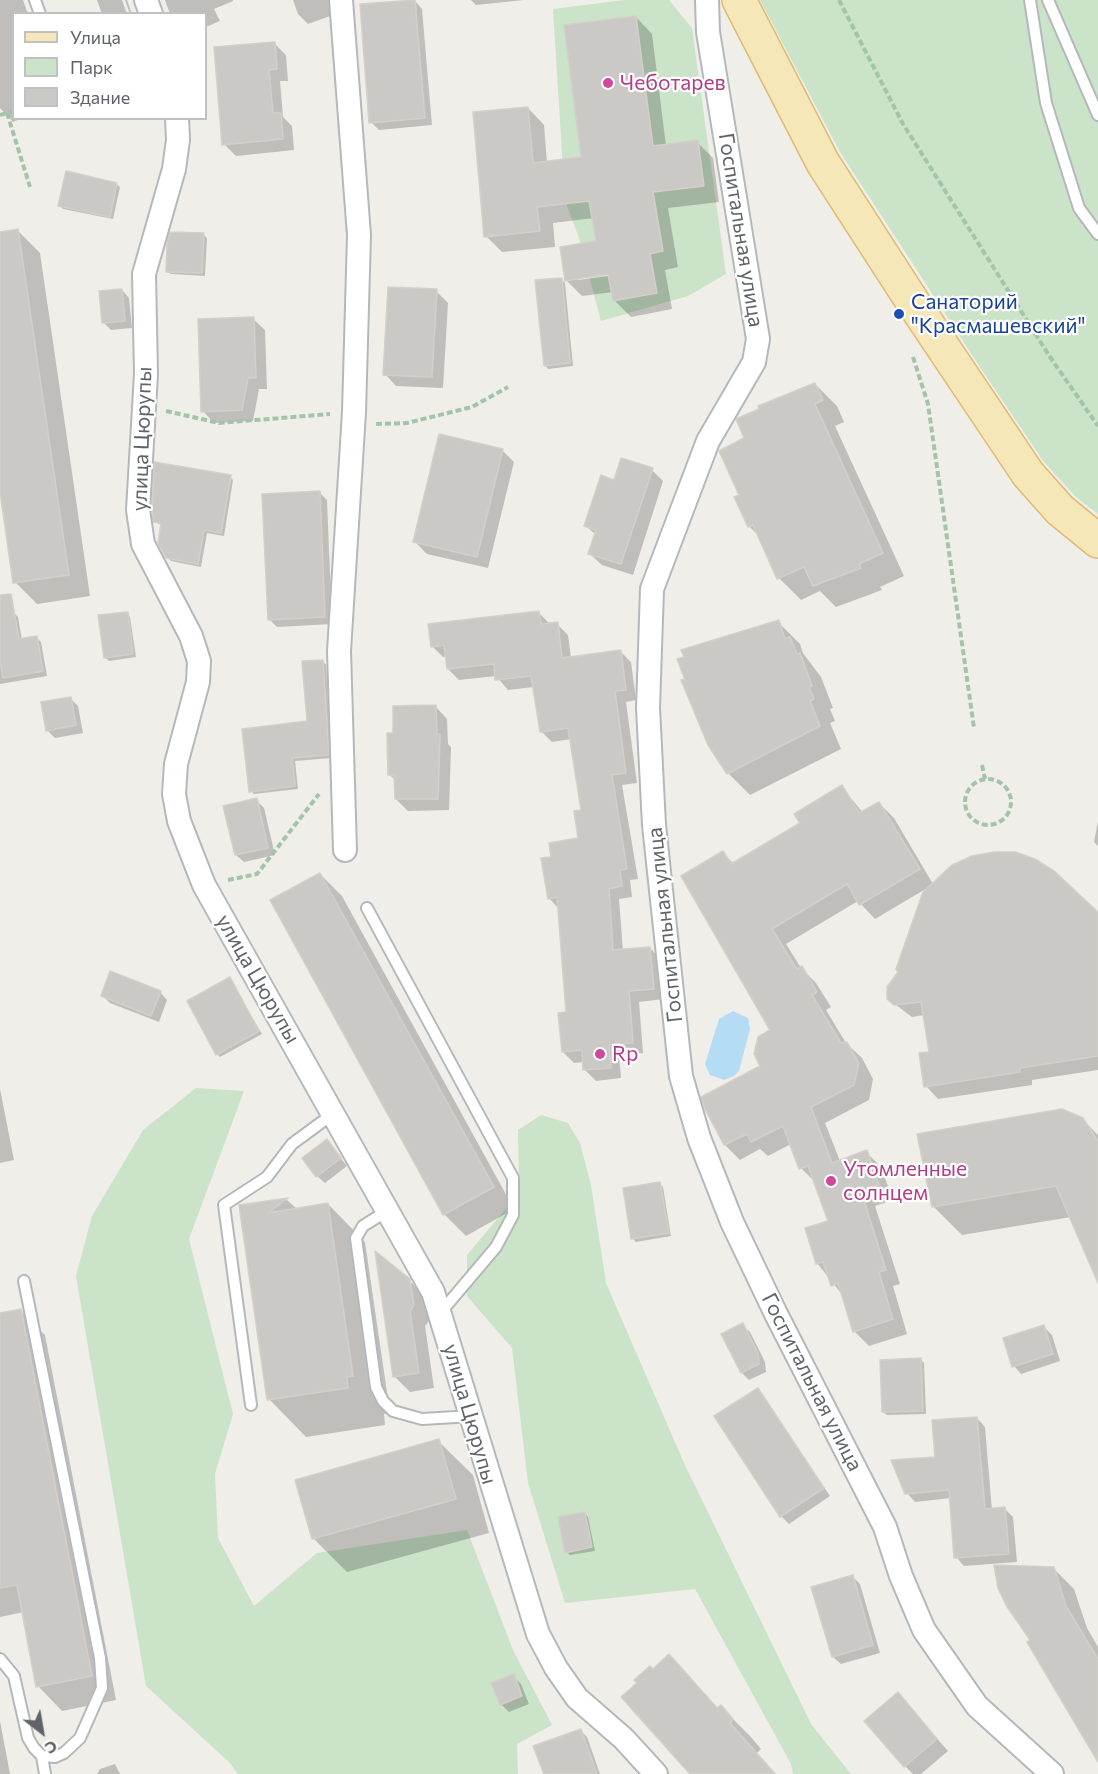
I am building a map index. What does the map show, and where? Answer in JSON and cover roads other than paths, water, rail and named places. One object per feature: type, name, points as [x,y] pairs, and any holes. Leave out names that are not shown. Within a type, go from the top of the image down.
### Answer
[{"type":"main road","points":[[739,0],[823,163],[939,342],[1028,474],[1060,510],[1098,541]]},
{"type":"street","points":[[341,0],[359,236],[354,412],[339,651],[345,850]]},
{"type":"street","name":"Госпитальная улица","points":[[707,0],[708,32],[758,339],[754,362],[708,441],[662,557],[652,589],[650,606],[648,708],[654,825],[681,1076],[699,1138],[732,1222],[776,1314],[885,1527],[901,1576],[924,1630],[976,1706],[1052,1774]]},
{"type":"street","name":"улица Цюрупы","points":[[177,120],[178,140],[174,169],[144,274],[146,374],[138,510],[143,544],[191,636],[199,661],[198,682],[176,764],[174,794],[180,821],[204,885],[422,1270],[441,1312],[473,1416],[493,1494],[538,1634],[556,1668],[577,1698],[624,1740],[656,1774]]},
{"type":"lane","points":[[1030,0],[1046,103],[1079,208],[1098,234]]},
{"type":"lane","points":[[1048,0],[1098,115]]},
{"type":"lane","points":[[367,908],[513,1178],[513,1215],[496,1247],[441,1312]]},
{"type":"lane","points":[[250,1405],[224,1204],[267,1176],[292,1144],[334,1113]]},
{"type":"lane","points":[[387,1211],[363,1226],[356,1238],[376,1387],[383,1401],[393,1411],[422,1419],[473,1416]]},
{"type":"lane","points":[[24,1281],[100,1658],[102,1688],[80,1738],[64,1753],[55,1757],[42,1756]]},
{"type":"lane","points":[[0,1659],[14,1676],[28,1737],[42,1756],[45,1774]]},
{"type":"water","points":[[733,1011],[748,1018],[750,1029],[739,1071],[724,1080],[710,1075],[705,1064],[719,1019]]},
{"type":"place","name":"Чеботарев","points":[[608,83]]},
{"type":"place","name":"Санаторий \"Красмашевский\"","points":[[899,314]]},
{"type":"place","name":"Rp","points":[[600,1054]]},
{"type":"place","name":"Утомленные солнцем","points":[[831,1181]]}]
